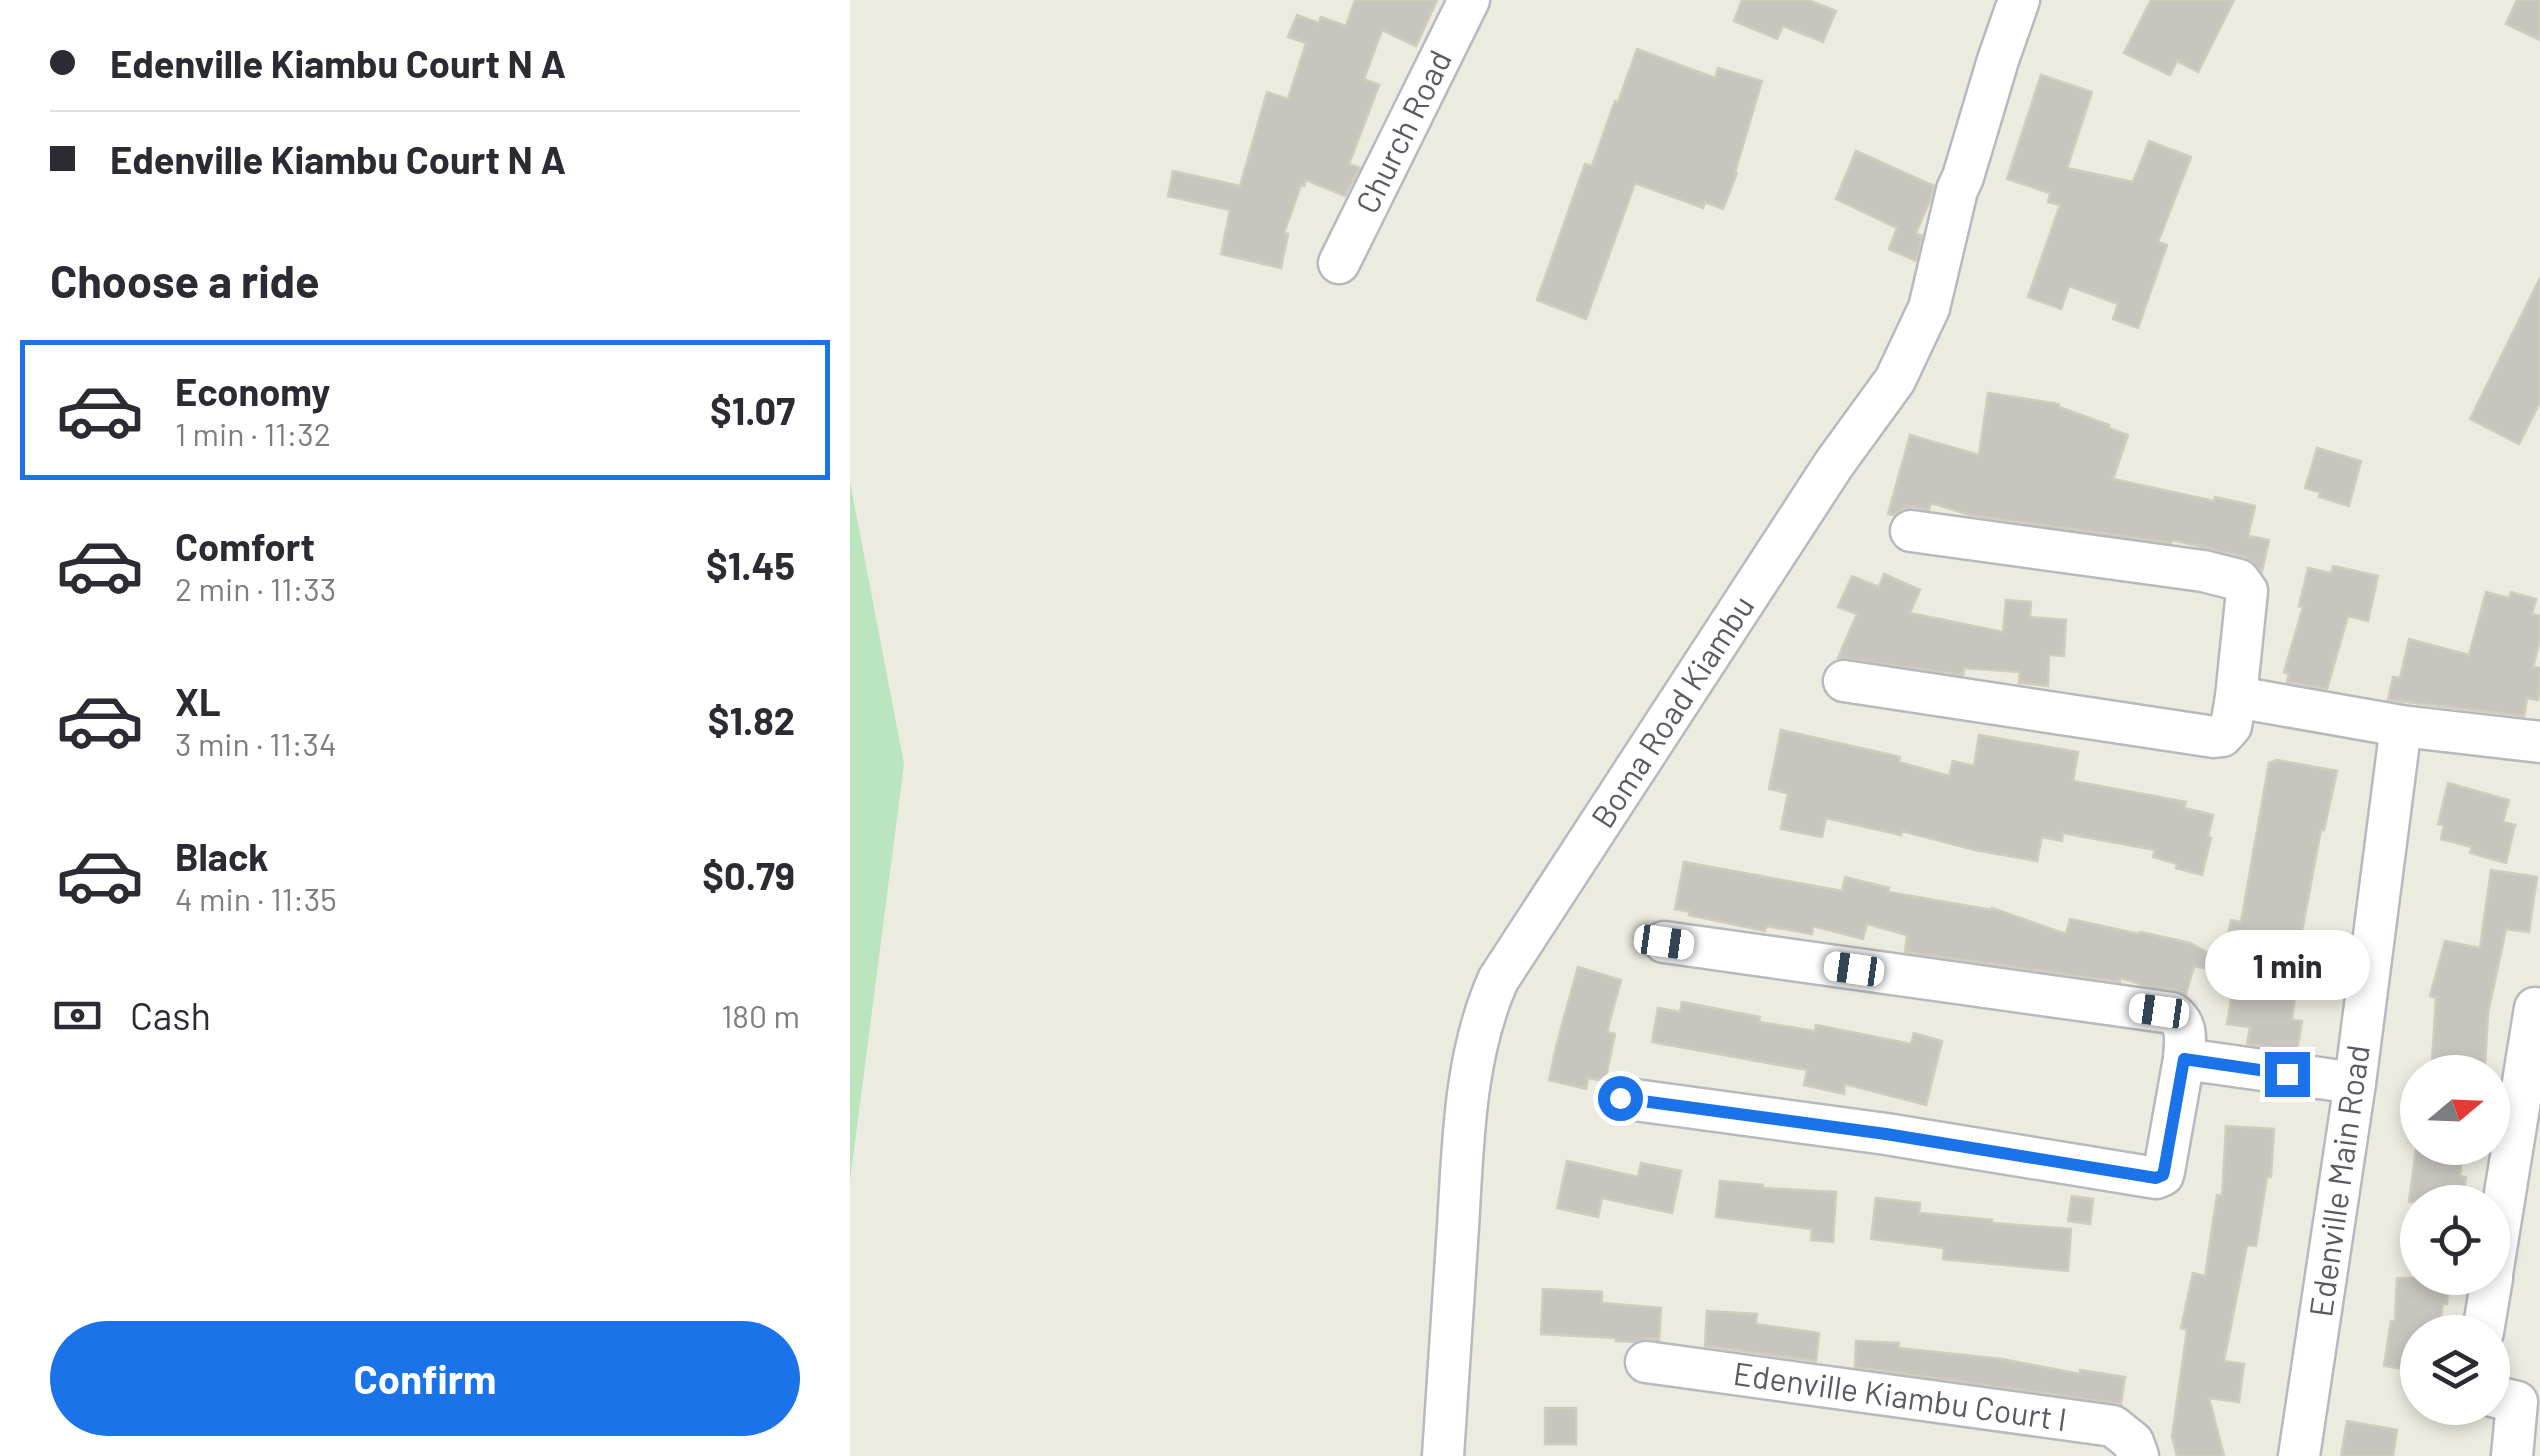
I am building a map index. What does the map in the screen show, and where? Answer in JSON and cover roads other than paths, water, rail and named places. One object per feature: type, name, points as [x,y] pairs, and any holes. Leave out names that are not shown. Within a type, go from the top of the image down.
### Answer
[{"type":"street","name":"Church Road","points":[[1338,263],[1469,0]]},
{"type":"street","name":"Boma Road Kiambu","points":[[1443,1456],[1464,1130],[1484,1011],[1498,980],[1834,464],[1895,380],[1930,308],[1957,190],[2019,0]]},
{"type":"street","points":[[1844,681],[2214,737],[2222,736],[2231,726],[2247,590],[2239,580],[2203,571],[1911,531]]},
{"type":"street","points":[[2236,697],[2402,726],[2540,742]]},
{"type":"street","name":"Edenville Main Road","points":[[2299,1456],[2355,1083],[2402,726]]},
{"type":"street","points":[[1620,1098],[1886,1134],[2156,1178],[2163,1175],[2184,1059],[2185,1026],[2172,1014],[1664,942]]},
{"type":"street","points":[[2507,1185],[2535,1008]]},
{"type":"street","points":[[2184,1059],[2355,1083]]},
{"type":"street","name":"Edenville Kiambu Court I","points":[[1646,1362],[2113,1426],[2134,1442],[2138,1456]]},
{"type":"street","points":[[2512,1456],[2516,1401]]}]
